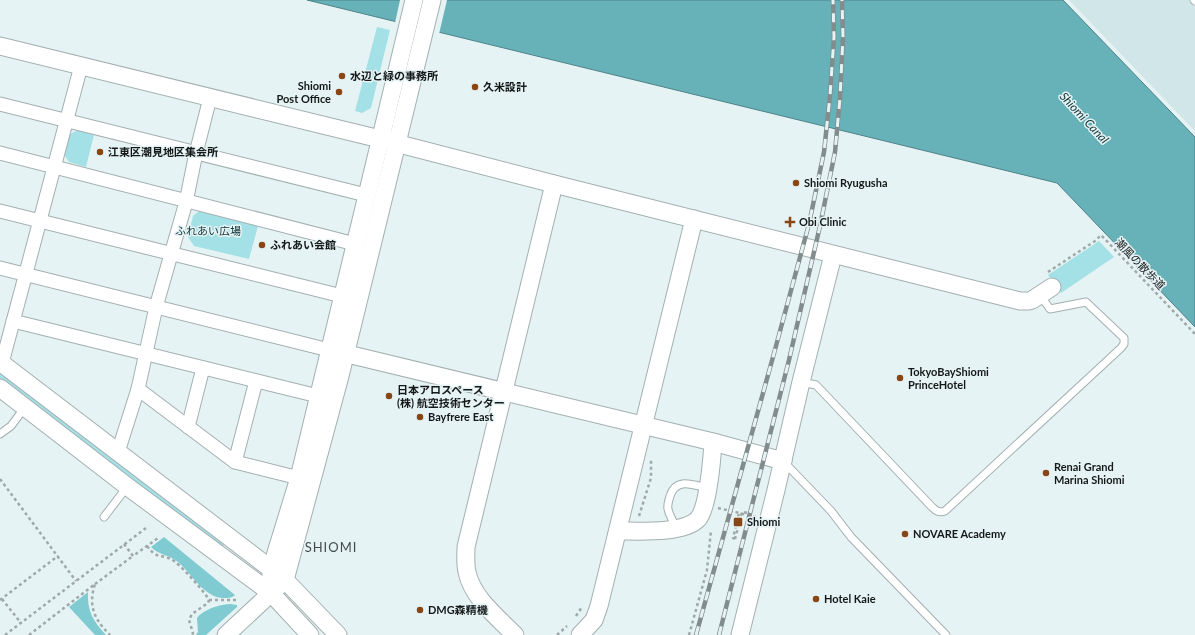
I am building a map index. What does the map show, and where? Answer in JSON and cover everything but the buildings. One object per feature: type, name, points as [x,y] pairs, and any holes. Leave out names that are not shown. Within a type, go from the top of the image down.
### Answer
[{"type":"street","points":[[271,593],[271,569],[299,478],[414,0]]},
{"type":"street","points":[[226,635],[285,580],[346,354],[432,0]]},
{"type":"street","points":[[0,46],[398,143],[554,184],[1020,301],[1029,301],[1046,285]]},
{"type":"street","points":[[81,66],[1,362],[285,580],[338,635]]},
{"type":"street","points":[[118,452],[138,389],[156,307],[186,202],[196,153],[210,98]]},
{"type":"street","points":[[0,104],[366,195]]},
{"type":"street","points":[[0,153],[186,202],[355,244]]},
{"type":"street","points":[[515,635],[487,606],[477,594],[470,582],[465,560],[466,547],[554,184]]},
{"type":"street","points":[[0,211],[342,296]]},
{"type":"street","points":[[575,630],[594,620],[597,612],[618,532],[694,219]]},
{"type":"street","points":[[740,635],[801,382],[834,255]]},
{"type":"street","points":[[0,268],[329,350],[713,442],[783,461]]},
{"type":"street","points":[[13,321],[318,396]]},
{"type":"street","points":[[188,427],[202,368]]},
{"type":"street","points":[[234,462],[256,381]]},
{"type":"street","points":[[0,388],[128,487],[271,593],[310,635]]},
{"type":"street","points":[[138,389],[234,462],[299,478]]},
{"type":"street","points":[[618,532],[677,529],[694,523],[699,519],[702,514],[708,488],[713,442]]},
{"type":"lane","points":[[801,382],[816,385],[932,507],[937,511],[944,511],[1115,354],[1124,344],[1124,338],[1086,302],[1050,309],[1046,285]]},
{"type":"lane","points":[[0,434],[11,426],[26,407]]},
{"type":"lane","points":[[783,461],[831,511],[851,537],[946,635]]},
{"type":"lane","points":[[677,529],[667,508],[673,489],[681,484],[708,488]]},
{"type":"lane","points":[[104,517],[128,487]]},
{"type":"path","name":"潮風の散歩道","points":[[1046,285],[1101,235],[1195,334]]},
{"type":"path","points":[[638,516],[651,478],[651,455]]},
{"type":"path","points":[[0,479],[76,581]]},
{"type":"path","points":[[718,508],[748,513]]},
{"type":"path","points":[[735,510],[758,518]]},
{"type":"path","points":[[735,539],[741,512]]},
{"type":"path","points":[[5,635],[146,528]]},
{"type":"path","points":[[689,635],[707,570],[711,530]]},
{"type":"path","points":[[29,635],[158,538]]},
{"type":"path","points":[[124,544],[133,556]]},
{"type":"path","points":[[147,546],[155,555],[170,559],[174,562],[189,576],[209,600]]},
{"type":"path","points":[[20,623],[1,600],[58,556]]},
{"type":"path","points":[[95,584],[91,602],[93,611],[102,626],[110,635]]},
{"type":"path","points":[[209,600],[237,600]]},
{"type":"path","points":[[192,635],[193,633],[189,620],[192,614],[208,603],[209,600]]},
{"type":"path","points":[[573,619],[585,604]]},
{"type":"path","points":[[557,635],[575,630]]},
{"type":"shaded area","points":[[1069,0],[1195,0],[1195,131]]},
{"type":"shaded area","points":[[164,537],[235,595],[224,598],[210,594],[204,590],[178,562],[151,547]]},
{"type":"shaded area","points":[[88,592],[90,610],[94,620],[106,635],[95,635],[69,607]]},
{"type":"shaded area","points":[[221,605],[237,605],[237,607],[206,635],[196,635],[198,632],[197,618],[203,612]]},
{"type":"green space","points":[[377,27],[390,30],[371,108],[362,113],[355,111]]},
{"type":"green space","points":[[78,130],[94,135],[86,167],[69,162],[63,153],[68,135]]},
{"type":"green space","name":"ふれあい広場","points":[[199,211],[258,226],[249,259],[194,246],[188,237],[193,216]]},
{"type":"green space","points":[[1099,241],[1114,257],[1061,293],[1048,275]]},
{"type":"green space","points":[[0,371],[225,544],[222,547],[0,379]]},
{"type":"water","name":"Shiomi Canal","points":[[307,0],[1063,0],[1195,137],[1195,327],[1057,183]]},
{"type":"pier","points":[[400,0],[447,0],[439,34],[395,23]]},
{"type":"railway","points":[[696,635],[809,224],[824,152],[834,37],[833,0]]},
{"type":"railway","points":[[719,635],[789,360],[820,226],[835,152],[840,98],[843,37],[842,0]]},
{"type":"place","name":"水辺と緑の事務所","points":[[342,76]]},
{"type":"place","name":"久米設計","points":[[475,87]]},
{"type":"place","name":"Shiomi Post Office","points":[[339,92]]},
{"type":"place","name":"江東区潮見地区集会所","points":[[100,152]]},
{"type":"place","name":"Shiomi Ryugusha","points":[[796,183]]},
{"type":"place","name":"Obi Clinic","points":[[790,222]]},
{"type":"place","name":"ふれあい会館","points":[[262,245]]},
{"type":"place","name":"TokyoBayShiomi PrinceHotel","points":[[900,378]]},
{"type":"place","name":"日本アロスペース (株) 航空技術センター","points":[[389,396]]},
{"type":"place","name":"Bayfrere East","points":[[420,417]]},
{"type":"place","name":"Renai Grand Marina Shiomi","points":[[1046,473]]},
{"type":"place","name":"Shiomi","points":[[738,522]]},
{"type":"place","name":"NOVARE Academy","points":[[905,534]]},
{"type":"place","name":"Hotel Kaie","points":[[816,599]]},
{"type":"place","name":"DMG森精機","points":[[420,610]]},
{"type":"district","name":"SHIOMI","points":[[331,547]]}]
